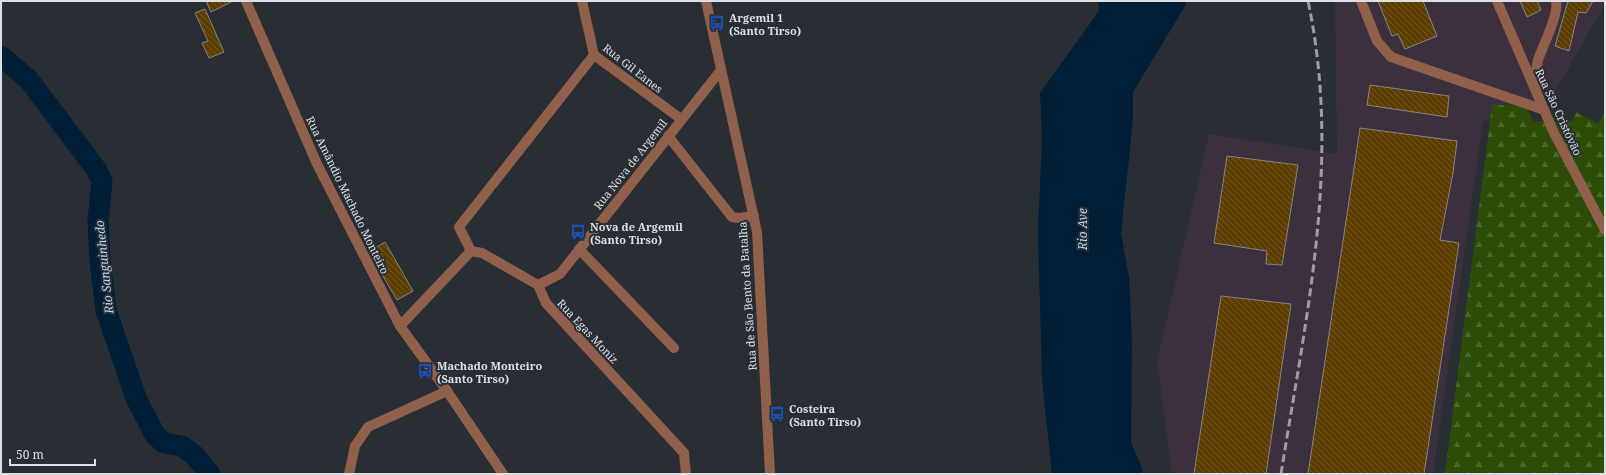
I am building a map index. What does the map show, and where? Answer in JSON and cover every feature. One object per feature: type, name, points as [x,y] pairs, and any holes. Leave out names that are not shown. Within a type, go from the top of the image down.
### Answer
[{"type":"street","name":"Rua Amândio Machado Monteiro","points":[[246,1],[317,164],[400,326],[447,391],[503,474]]},
{"type":"street","name":"Rua Gil Eanes","points":[[582,1],[594,54],[681,119]]},
{"type":"street","name":"Rua de São Bento da Batalha","points":[[706,1],[754,216],[757,240],[770,474]]},
{"type":"street","points":[[1360,1],[1377,41],[1391,57],[1544,110]]},
{"type":"street","name":"Rua São Cristóvão","points":[[1498,1],[1554,133],[1605,230]]},
{"type":"street","points":[[1537,94],[1536,80],[1538,61],[1552,24],[1557,5],[1556,1]]},
{"type":"street","points":[[471,251],[459,227],[594,54]]},
{"type":"street","name":"Rua Nova de Argemil","points":[[538,285],[560,274],[721,70]]},
{"type":"street","points":[[668,136],[732,216],[739,218],[754,216]]},
{"type":"street","points":[[579,249],[674,348]]},
{"type":"street","points":[[400,326],[471,251]]},
{"type":"street","points":[[471,251],[482,253],[538,285]]},
{"type":"street","name":"Rua Egas Moniz","points":[[538,285],[546,303],[684,453],[686,474]]},
{"type":"street","points":[[349,474],[355,446],[368,427],[447,391]]},
{"type":"shaded area","points":[[1335,1],[1605,1],[1605,4],[1552,97],[1483,122],[1433,474],[1172,474],[1157,362],[1209,134],[1337,154]]},
{"type":"green space","points":[[1492,105],[1526,105],[1533,121],[1573,121],[1576,112],[1598,124],[1605,111],[1605,474],[1445,474]]},
{"type":"water","name":"Rio Ave","points":[[1098,1],[1186,1],[1185,6],[1133,92],[1133,119],[1121,234],[1129,277],[1132,343],[1131,442],[1142,468],[1142,474],[1052,474],[1042,380],[1038,232],[1042,138],[1040,93],[1099,11]]},
{"type":"building","points":[[206,1],[233,1],[211,12]]},
{"type":"building","points":[[1378,1],[1423,1],[1437,36],[1405,49],[1398,34],[1392,36]]},
{"type":"building","points":[[1520,1],[1537,1],[1541,10],[1527,17]]},
{"type":"building","points":[[1568,1],[1593,1],[1586,13],[1578,12],[1569,51],[1555,46]]},
{"type":"building","points":[[205,9],[224,52],[209,58],[202,43],[208,41],[195,13]]},
{"type":"building","points":[[1370,85],[1449,96],[1447,117],[1367,105]]},
{"type":"building","points":[[1360,128],[1457,141],[1453,173],[1440,240],[1459,243],[1424,474],[1308,474]]},
{"type":"building","points":[[1227,156],[1298,165],[1282,265],[1266,264],[1267,251],[1214,243]]},
{"type":"building","points":[[385,242],[413,291],[397,300],[369,252]]},
{"type":"building","points":[[1221,296],[1291,304],[1266,474],[1194,474]]},
{"type":"waterway","name":"Rio Sanguinhedo","points":[[1,56],[29,80],[96,169],[102,181],[98,221],[100,261],[106,310],[136,398],[155,435],[164,443],[182,446],[194,455],[210,474]]},
{"type":"railway","points":[[1281,474],[1301,356],[1317,238],[1321,179],[1322,120],[1318,61],[1308,1]]},
{"type":"place","name":"Argemil 1 (Santo Tirso)","points":[[717,23]]},
{"type":"place","name":"Nova de Argemil (Santo Tirso)","points":[[578,232]]},
{"type":"place","name":"Machado Monteiro (Santo Tirso)","points":[[425,371]]},
{"type":"place","name":"Costeira (Santo Tirso)","points":[[777,414]]}]
